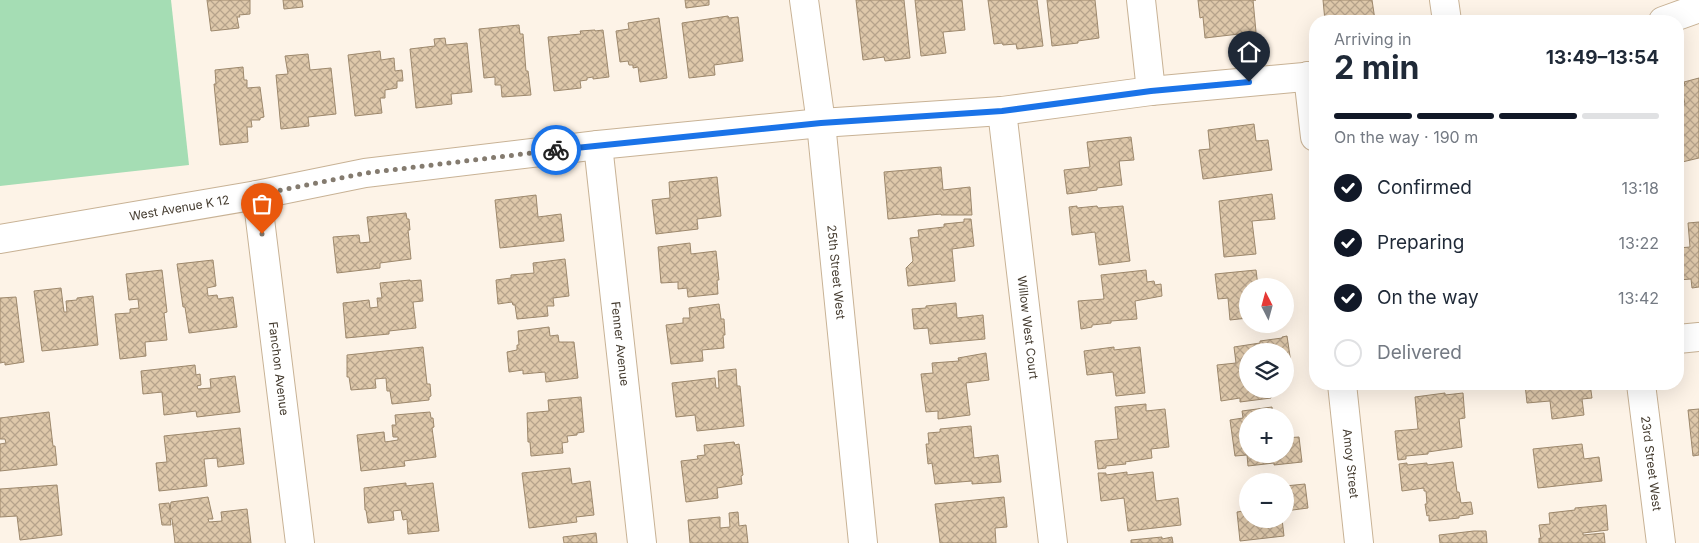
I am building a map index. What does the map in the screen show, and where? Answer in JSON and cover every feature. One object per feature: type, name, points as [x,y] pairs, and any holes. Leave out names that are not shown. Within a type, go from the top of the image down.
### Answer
[{"type":"street","name":"25th Street West","points":[[804,0],[821,123],[863,543]]},
{"type":"street","points":[[1141,0],[1151,91]]},
{"type":"street","points":[[1444,0],[1446,15]]},
{"type":"street","points":[[1680,15],[1699,8]]},
{"type":"street","name":"West Avenue K 12","points":[[0,240],[257,195],[366,173],[598,145],[821,123],[1002,111],[1151,91],[1309,76]]},
{"type":"street","name":"Willow West Court","points":[[1002,111],[1054,543]]},
{"type":"street","name":"Fenner Avenue","points":[[598,145],[642,543]]},
{"type":"street","name":"Fanchon Avenue","points":[[257,195],[300,543]]},
{"type":"street","points":[[1684,338],[1699,337]]},
{"type":"street","name":"Amoy Street","points":[[1343,390],[1359,543]]},
{"type":"street","name":"23rd Street West","points":[[1642,390],[1660,543]]},
{"type":"green space","points":[[0,0],[171,0],[189,165],[0,186]]},
{"type":"building","points":[[207,0],[250,0],[250,14],[237,17],[239,28],[211,31]]},
{"type":"building","points":[[283,0],[302,0],[303,7],[284,9]]},
{"type":"building","points":[[685,0],[709,0],[709,5],[686,8]]},
{"type":"building","points":[[856,0],[904,0],[910,58],[885,61],[884,57],[863,60]]},
{"type":"building","points":[[915,0],[962,0],[965,30],[943,32],[946,53],[921,56]]},
{"type":"building","points":[[988,0],[1037,0],[1043,46],[1017,49],[1016,44],[994,44]]},
{"type":"building","points":[[1047,0],[1095,0],[1099,38],[1052,46]]},
{"type":"building","points":[[1198,0],[1253,0],[1256,32],[1205,38],[1203,17],[1200,18]]},
{"type":"building","points":[[1323,0],[1372,0],[1374,15],[1324,15]]},
{"type":"building","points":[[728,16],[729,18],[738,17],[743,61],[714,65],[715,75],[689,78],[682,23]]},
{"type":"building","points":[[659,18],[667,78],[640,82],[638,67],[633,68],[633,65],[629,65],[628,61],[620,62],[616,31],[629,29],[628,23]]},
{"type":"building","points":[[519,25],[520,34],[523,34],[526,71],[528,71],[531,95],[502,97],[501,85],[495,85],[495,77],[484,78],[479,29]]},
{"type":"building","points":[[603,30],[609,77],[587,78],[587,80],[580,81],[581,88],[554,91],[548,37],[581,34],[580,31]]},
{"type":"building","points":[[445,38],[446,45],[467,43],[472,92],[451,94],[452,104],[416,108],[410,49],[435,46],[434,39]]},
{"type":"building","points":[[380,51],[381,60],[394,58],[395,71],[402,70],[403,81],[397,81],[397,88],[385,90],[385,98],[380,98],[382,113],[355,116],[348,55]]},
{"type":"building","points":[[308,54],[310,70],[331,68],[336,114],[308,117],[309,126],[281,129],[276,75],[288,74],[285,56]]},
{"type":"building","points":[[243,67],[247,88],[260,87],[264,117],[260,118],[260,120],[251,120],[252,127],[247,127],[248,142],[220,145],[214,84],[216,84],[215,70]]},
{"type":"building","points":[[1699,78],[1699,158],[1684,162],[1685,85],[1684,82]]},
{"type":"building","points":[[1254,124],[1256,141],[1268,140],[1272,170],[1203,179],[1199,150],[1210,149],[1208,130]]},
{"type":"building","points":[[1131,137],[1134,160],[1119,161],[1122,185],[1067,194],[1064,170],[1090,167],[1087,142]]},
{"type":"building","points":[[941,167],[943,190],[970,187],[972,215],[941,214],[888,219],[884,172]]},
{"type":"building","points":[[717,177],[721,216],[697,219],[698,229],[656,234],[652,200],[670,198],[669,182]]},
{"type":"building","points":[[1272,194],[1275,219],[1252,221],[1256,254],[1224,257],[1219,201]]},
{"type":"building","points":[[536,195],[538,217],[561,214],[564,241],[500,248],[495,200]]},
{"type":"building","points":[[1077,206],[1077,208],[1097,206],[1098,208],[1123,206],[1130,261],[1099,265],[1095,232],[1072,235],[1069,207]]},
{"type":"building","points":[[406,213],[407,219],[409,219],[410,230],[408,230],[411,259],[380,263],[380,268],[337,273],[333,237],[359,235],[360,243],[370,242],[367,217]]},
{"type":"building","points":[[964,219],[971,219],[974,246],[952,249],[955,281],[908,286],[906,268],[913,261],[910,238],[919,237],[918,230],[944,227],[944,224],[964,222]]},
{"type":"building","points":[[1699,222],[1699,287],[1692,288],[1691,279],[1684,280],[1684,248],[1690,247],[1688,223]]},
{"type":"building","points":[[690,243],[691,254],[716,251],[719,280],[717,280],[718,294],[688,297],[687,288],[678,289],[678,282],[661,283],[658,247]]},
{"type":"building","points":[[565,259],[569,296],[553,298],[554,306],[547,306],[548,316],[517,319],[515,305],[512,302],[498,304],[496,280],[511,278],[511,275],[534,273],[533,263]]},
{"type":"building","points":[[213,260],[216,286],[207,288],[208,296],[217,295],[218,299],[233,297],[237,327],[189,333],[177,264]]},
{"type":"building","points":[[162,270],[167,312],[164,313],[167,340],[145,342],[146,356],[120,359],[115,314],[130,313],[130,309],[139,308],[138,299],[129,300],[126,274]]},
{"type":"building","points":[[1146,270],[1147,282],[1154,281],[1155,285],[1161,284],[1162,296],[1135,301],[1137,319],[1111,321],[1111,323],[1092,325],[1092,327],[1081,329],[1078,301],[1104,299],[1101,275]]},
{"type":"building","points":[[1256,270],[1257,278],[1239,278],[1239,319],[1230,320],[1228,298],[1218,299],[1215,274]]},
{"type":"building","points":[[421,280],[423,301],[413,302],[416,328],[389,331],[389,334],[346,338],[343,303],[369,300],[370,308],[378,307],[377,298],[382,298],[380,283]]},
{"type":"building","points":[[61,288],[64,312],[67,312],[66,301],[93,296],[98,345],[42,351],[34,291]]},
{"type":"building","points":[[16,297],[24,362],[5,365],[5,362],[0,363],[0,298]]},
{"type":"building","points":[[956,303],[957,318],[983,315],[985,339],[930,344],[928,328],[914,329],[912,309]]},
{"type":"building","points":[[719,304],[721,319],[724,319],[724,348],[702,350],[703,361],[671,364],[666,325],[683,323],[683,318],[690,318],[689,308]]},
{"type":"building","points":[[549,327],[550,336],[558,335],[559,342],[574,342],[578,378],[546,382],[545,372],[523,374],[523,370],[509,372],[507,352],[517,350],[517,345],[519,345],[518,331]]},
{"type":"building","points":[[1287,336],[1288,343],[1260,343],[1260,341]]},
{"type":"building","points":[[1239,346],[1240,398],[1221,401],[1217,365],[1236,363],[1234,347]]},
{"type":"building","points":[[423,347],[427,384],[430,384],[431,396],[429,400],[392,404],[390,391],[387,391],[386,378],[375,379],[376,388],[351,390],[349,377],[347,377],[347,355]]},
{"type":"building","points":[[1114,347],[1114,350],[1140,347],[1145,393],[1116,396],[1113,372],[1087,375],[1084,351]]},
{"type":"building","points":[[986,353],[989,380],[966,383],[970,415],[938,419],[938,411],[926,412],[921,374],[933,373],[932,363],[959,361],[958,358]]},
{"type":"building","points":[[195,365],[196,375],[200,374],[201,385],[197,386],[198,389],[211,388],[210,379],[235,376],[240,412],[197,417],[196,411],[164,415],[162,392],[143,394],[141,371]]},
{"type":"building","points":[[736,369],[737,386],[740,386],[744,426],[697,431],[695,415],[676,417],[672,383],[715,378],[716,388],[719,388],[718,371]]},
{"type":"building","points":[[1526,390],[1591,390],[1592,398],[1582,399],[1584,415],[1552,419],[1550,401],[1527,403]]},
{"type":"building","points":[[1445,393],[1445,395],[1463,393],[1465,418],[1459,419],[1462,447],[1428,452],[1428,454],[1406,456],[1406,459],[1398,460],[1395,431],[1418,429],[1415,397]]},
{"type":"building","points":[[581,397],[584,432],[567,436],[568,442],[562,443],[563,453],[531,456],[530,442],[528,442],[527,413],[549,411],[548,400]]},
{"type":"building","points":[[1240,398],[1271,398],[1240,402]]},
{"type":"building","points":[[1146,404],[1146,411],[1165,409],[1169,447],[1151,449],[1152,458],[1098,469],[1095,441],[1118,439],[1115,407]]},
{"type":"building","points":[[1699,409],[1699,455],[1693,456],[1688,410]]},
{"type":"building","points":[[49,412],[57,465],[0,471],[0,444],[6,443],[5,439],[0,439],[0,418]]},
{"type":"building","points":[[430,412],[431,418],[433,418],[434,427],[432,428],[436,457],[404,461],[405,466],[361,471],[357,435],[384,432],[385,442],[398,440],[398,437],[393,437],[392,425],[396,425],[395,415]]},
{"type":"building","points":[[1239,419],[1239,456],[1235,456],[1230,420]]},
{"type":"building","points":[[971,426],[974,458],[998,455],[1001,482],[972,484],[972,481],[935,484],[932,463],[928,464],[926,444],[929,444],[928,433],[940,432],[940,429]]},
{"type":"building","points":[[240,428],[244,464],[218,467],[217,458],[204,459],[207,486],[159,491],[156,463],[167,462],[164,436]]},
{"type":"building","points":[[1294,437],[1299,437],[1302,462],[1294,463]]},
{"type":"building","points":[[734,442],[735,445],[739,444],[743,475],[741,476],[742,484],[717,488],[718,498],[686,502],[681,461],[698,459],[697,456],[705,455],[704,445]]},
{"type":"building","points":[[1582,444],[1584,459],[1599,457],[1602,481],[1538,488],[1533,449]]},
{"type":"building","points":[[1453,462],[1457,492],[1459,492],[1461,503],[1471,502],[1473,514],[1459,516],[1459,518],[1429,521],[1425,504],[1427,504],[1426,491],[1424,491],[1424,488],[1402,491],[1399,464],[1427,463],[1427,465]]},
{"type":"building","points":[[1248,463],[1274,463],[1248,466]]},
{"type":"building","points":[[1274,463],[1293,463],[1274,465]]},
{"type":"building","points":[[570,468],[572,484],[590,481],[594,515],[576,517],[577,522],[529,528],[522,473]]},
{"type":"building","points":[[1127,472],[1127,475],[1153,472],[1156,501],[1178,498],[1181,525],[1128,531],[1124,498],[1101,501],[1098,473],[1106,473],[1106,475]]},
{"type":"building","points":[[406,483],[406,486],[433,483],[439,531],[408,534],[407,519],[403,520],[401,510],[393,511],[394,520],[368,523],[365,510],[364,488]]},
{"type":"building","points":[[1305,484],[1308,508],[1294,510],[1294,485]]},
{"type":"building","points":[[57,485],[62,535],[20,540],[17,516],[0,517],[0,489]]},
{"type":"building","points":[[208,497],[213,519],[208,519],[209,522],[222,521],[221,512],[247,509],[251,543],[175,543],[172,519],[170,518],[171,525],[162,525],[159,504],[169,503],[170,510],[171,502]]},
{"type":"building","points":[[1004,497],[1007,527],[995,528],[996,543],[940,543],[935,504]]},
{"type":"building","points":[[1606,505],[1608,530],[1583,533],[1583,535],[1604,533],[1605,543],[1539,543],[1539,538],[1541,539],[1539,525],[1550,524],[1549,513]]},
{"type":"building","points":[[738,512],[739,526],[746,525],[748,543],[690,543],[688,520],[720,517],[720,528],[730,527],[729,513]]},
{"type":"building","points":[[1237,512],[1239,512],[1239,528],[1283,528],[1284,536],[1240,541]]},
{"type":"building","points":[[1486,531],[1487,543],[1440,543],[1439,535]]},
{"type":"building","points":[[596,533],[597,543],[564,543],[563,537]]},
{"type":"building","points":[[1162,537],[1162,539],[1172,537],[1173,543],[1131,543],[1131,540]]},
{"type":"way so far","points":[[262,234],[257,195],[366,173],[556,150]]},
{"type":"route","points":[[556,150],[821,123],[1002,111],[1151,91],[1249,82]]}]
